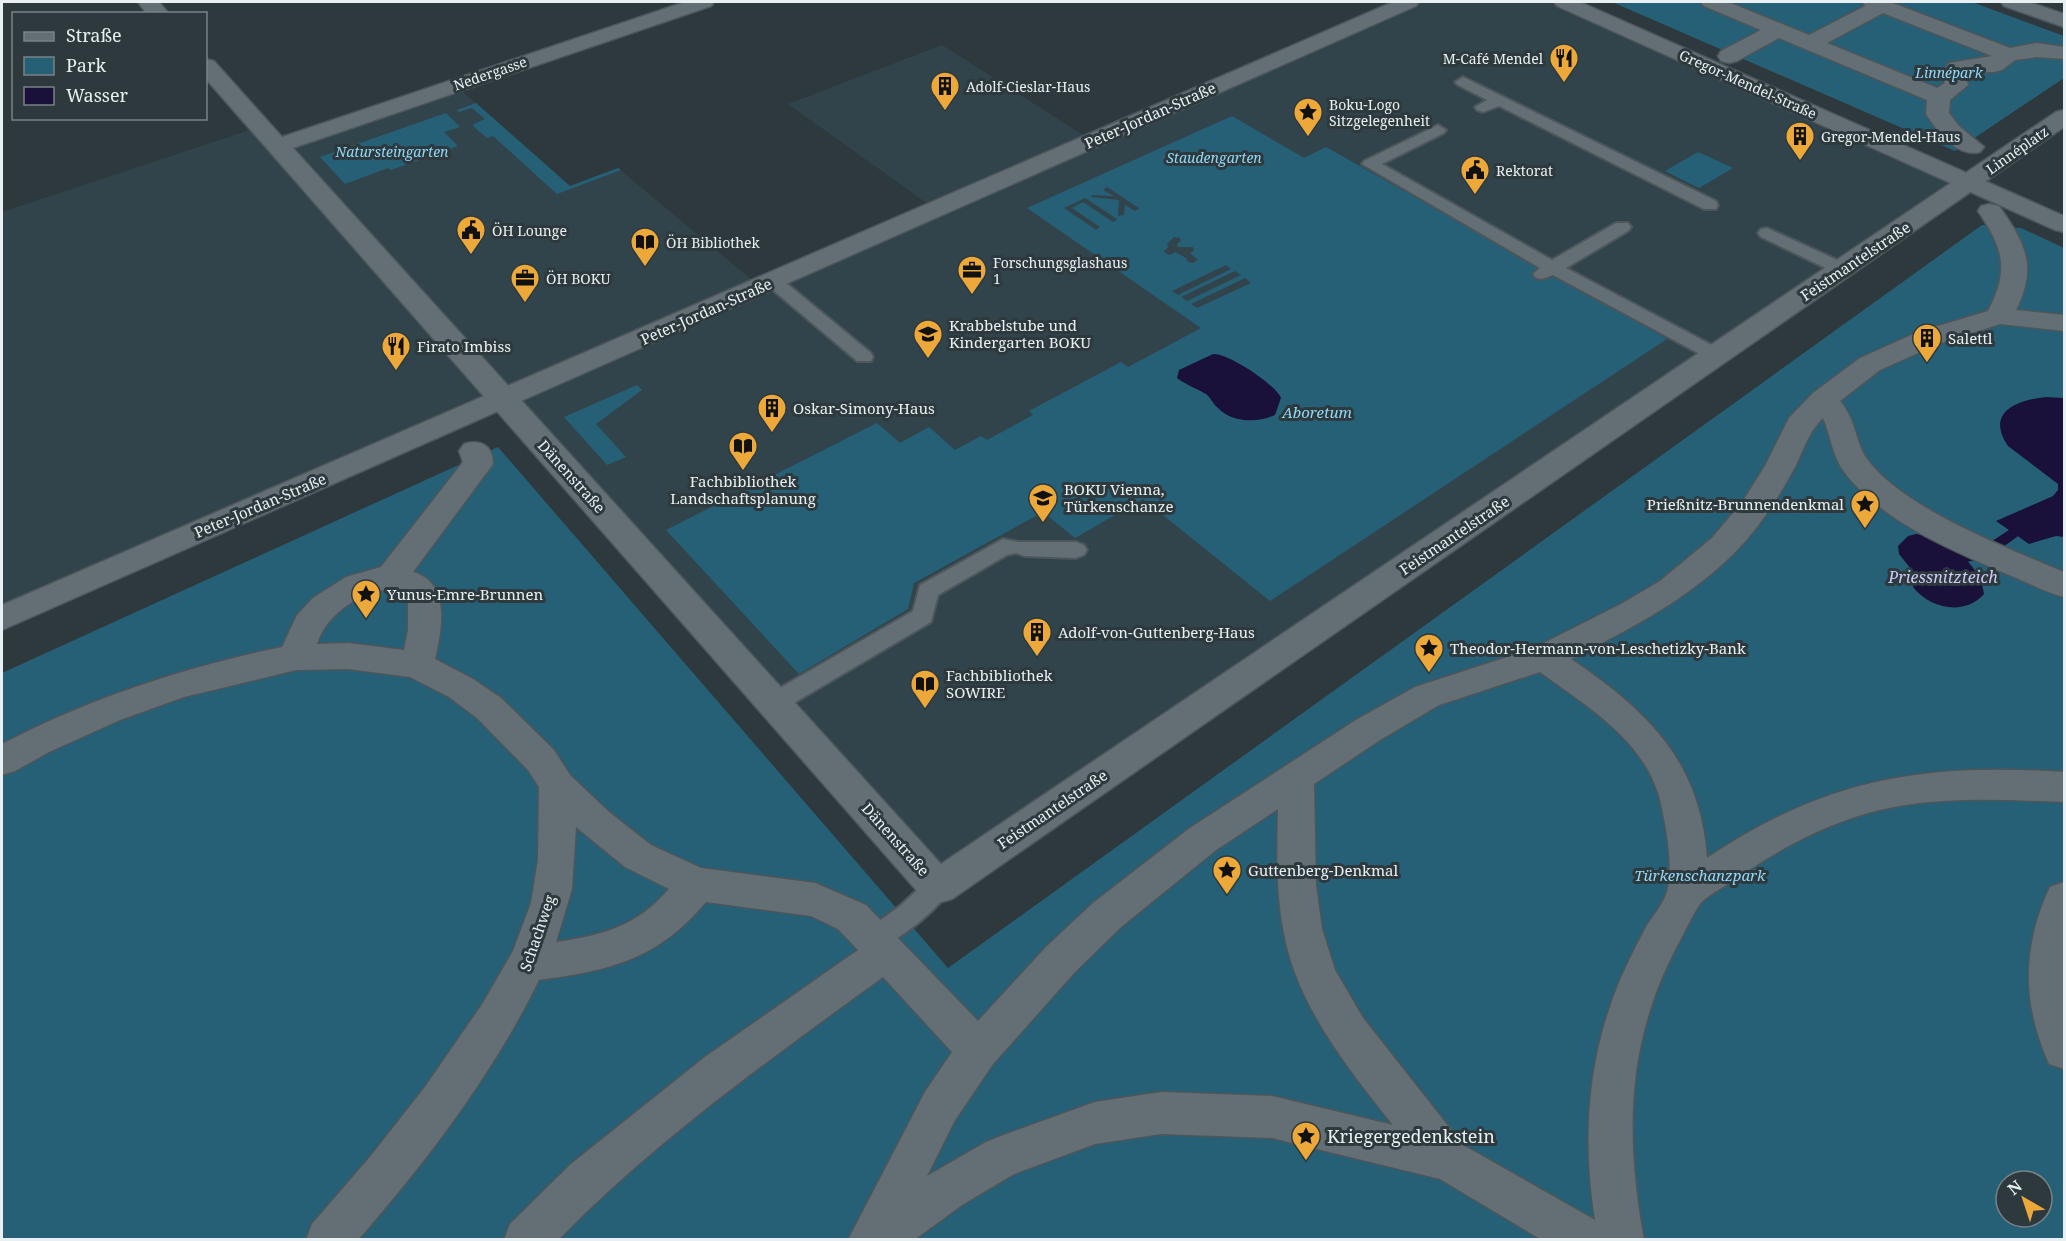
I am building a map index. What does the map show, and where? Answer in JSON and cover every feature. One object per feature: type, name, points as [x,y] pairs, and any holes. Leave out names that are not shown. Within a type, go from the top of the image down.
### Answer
[{"type":"street","name":"Nedergasse","points":[[277,146],[704,2]]},
{"type":"street","name":"Peter-Jordan-Straße","points":[[2,618],[1409,2]]},
{"type":"street","name":"Gregor-Mendel-Straße","points":[[1564,2],[2064,225]]},
{"type":"street","points":[[1711,2],[1754,11],[1778,30],[1939,97]]},
{"type":"street","points":[[2012,2],[2064,21]]},
{"type":"street","points":[[1810,43],[1878,3],[2008,55]]},
{"type":"street","points":[[1729,56],[1778,30]]},
{"type":"street","points":[[1972,147],[1951,131],[1937,114],[1939,97],[1957,85],[1953,75],[1957,68],[1971,65],[1994,65],[2008,55],[2037,50],[2064,53]]},
{"type":"street","name":"Dänenstraße","points":[[207,67],[938,887]]},
{"type":"street","name":"Linnéplatz","points":[[1969,183],[2064,117]]},
{"type":"street","name":"Feistmantelstraße","points":[[938,887],[1969,183]]},
{"type":"street","points":[[1990,211],[2009,241],[2015,280],[1999,316]]},
{"type":"street","points":[[870,1239],[940,1106],[978,1050],[1060,960],[1107,915],[1203,839],[1296,776],[1427,696],[1544,658],[1633,613],[1671,589],[1723,546],[1754,509],[1780,467],[1799,425],[1823,400],[1870,364],[1928,338],[1999,316],[2064,323]]},
{"type":"street","points":[[1823,400],[1835,414],[1854,464],[1870,483],[1935,525],[2064,585]]},
{"type":"street","points":[[391,577],[478,464],[478,456],[474,451]]},
{"type":"street","points":[[296,657],[301,638],[316,614],[342,593],[374,579],[391,577],[410,582],[424,598],[425,630],[417,665]]},
{"type":"street","points":[[2,761],[72,724],[142,696],[191,681],[296,657],[348,656],[417,665],[461,688],[489,708],[524,741],[541,760],[557,784],[596,823],[638,856],[697,884],[815,900],[852,917],[978,1050]]},
{"type":"street","points":[[1544,658],[1607,702],[1637,728],[1672,781],[1688,840],[1686,892],[1662,936],[1629,1009],[1614,1070],[1608,1129],[1613,1196],[1621,1239]]},
{"type":"street","points":[[1296,776],[1299,901],[1307,949],[1328,1000],[1361,1049],[1448,1160]]},
{"type":"street","points":[[1686,892],[1783,830],[1831,808],[1907,789],[2007,782],[2064,787]]},
{"type":"street","name":"Schachweg","points":[[328,1239],[368,1194],[448,1092],[511,997],[529,964],[550,902],[555,872],[557,784]]},
{"type":"street","points":[[529,964],[600,954],[628,944],[657,927],[676,911],[697,884]]},
{"type":"street","points":[[2064,899],[2053,923],[2048,958],[2050,995],[2064,1050]]},
{"type":"street","points":[[526,1239],[587,1179],[880,946]]},
{"type":"street","points":[[875,1239],[946,1189],[1001,1157],[1095,1123],[1161,1113],[1272,1117],[1448,1160],[1572,1232]]},
{"type":"lane","points":[[1463,82],[1710,205]]},
{"type":"lane","points":[[1483,107],[1498,100]]},
{"type":"lane","points":[[1438,130],[1370,164],[1545,272],[1716,356]]},
{"type":"lane","points":[[1667,201],[1683,191]]},
{"type":"lane","points":[[1545,272],[1622,226]]},
{"type":"lane","points":[[1767,233],[1842,269]]},
{"type":"lane","points":[[773,281],[864,357]]},
{"type":"lane","points":[[774,703],[923,616],[928,591],[1004,547],[1076,550]]},
{"type":"lane","points":[[880,946],[938,887]]},
{"type":"shaded area","name":"BOKU Vienna, Türkenschanze","points":[[1408,2],[1564,2],[1969,183],[938,888],[503,399],[2,620],[2,212],[259,127],[277,146],[455,85],[570,186],[618,168],[760,287],[935,209],[788,104],[942,45],[1089,139]]},
{"type":"green space","name":"Linnépark","points":[[1612,2],[1972,2],[2064,36],[2064,78],[1955,151]]},
{"type":"green space","points":[[476,103],[570,186],[618,168],[621,170],[557,194],[493,136],[487,138],[472,125],[485,119],[472,108],[459,112],[457,110]]},
{"type":"green space","name":"Natursteingarten","points":[[446,113],[460,127],[444,132],[458,146],[391,170],[388,168],[345,184],[320,157]]},
{"type":"green space","name":"Aboretum","points":[[1232,116],[1304,158],[1326,147],[1667,339],[1270,601],[1143,499],[1075,538],[1043,512],[914,583],[908,609],[799,674],[666,530],[877,423],[900,443],[929,427],[955,450],[981,436],[987,440],[1033,415],[1029,411],[1121,362],[1128,367],[1201,328],[1027,208]],"holes":[[[1107,187],[1139,209],[1135,211],[1125,205],[1124,215],[1118,216],[1119,200],[1091,197],[1092,195],[1114,196],[1103,190]],[[1085,198],[1117,219],[1113,222],[1083,202],[1072,208],[1100,227],[1096,230],[1064,208]],[[1174,237],[1180,238],[1178,247],[1193,247],[1194,251],[1190,253],[1198,260],[1193,263],[1188,262],[1186,258],[1175,252],[1170,255],[1165,253],[1164,250],[1168,248],[1167,244]],[[1226,265],[1231,269],[1178,295],[1172,291]],[[1235,271],[1241,275],[1187,301],[1181,297]],[[1245,278],[1251,283],[1197,308],[1191,304]]]},
{"type":"green space","points":[[1698,152],[1733,168],[1699,188],[1665,171]]},
{"type":"green space","name":"Türkenschanzpark","points":[[1982,225],[2021,228],[2064,248],[2064,1239],[2,1239],[2,673],[498,447],[948,968]]},
{"type":"green space","points":[[637,385],[642,390],[596,424],[626,457],[607,465],[564,417]]},
{"type":"water","points":[[1213,354],[1229,358],[1270,385],[1281,398],[1275,415],[1253,420],[1230,417],[1206,394],[1177,378],[1179,370]]},
{"type":"water","points":[[2046,397],[2064,398],[2064,537],[2056,536],[2029,544],[1996,521],[2053,496],[2058,490],[2058,484],[2008,446],[2000,424],[2002,416],[2015,405]]},
{"type":"water","name":"Priessnitzteich","points":[[1916,534],[1938,540],[1969,562],[1976,572],[1984,594],[1976,601],[1958,607],[1938,605],[1920,595],[1913,587],[1915,574],[1899,554],[1898,546],[1908,536]]},
{"type":"waterway","points":[[1962,558],[1984,553],[2012,533]]},
{"type":"place","name":"M-Café Mendel","points":[[1564,84]]},
{"type":"place","name":"Adolf-Cieslar-Haus","points":[[945,112]]},
{"type":"place","name":"Boku-Logo Sitzgelegenheit","points":[[1308,138]]},
{"type":"place","name":"Gregor-Mendel-Haus","points":[[1800,162]]},
{"type":"place","name":"Rektorat","points":[[1475,196]]},
{"type":"place","name":"ÖH Lounge","points":[[471,256]]},
{"type":"place","name":"ÖH Bibliothek","points":[[645,268]]},
{"type":"place","name":"Forschungsglashaus 1","points":[[972,296]]},
{"type":"place","name":"ÖH BOKU","points":[[525,304]]},
{"type":"place","name":"Krabbelstube und Kindergarten BOKU","points":[[928,360]]},
{"type":"place","name":"Salettl","points":[[1927,364]]},
{"type":"place","name":"Firato Imbiss","points":[[396,372]]},
{"type":"place","name":"Oskar-Simony-Haus","points":[[772,434]]},
{"type":"place","name":"Fachbibliothek Landschaftsplanung","points":[[743,472]]},
{"type":"place","name":"BOKU Vienna, Türkenschanze","points":[[1043,524]]},
{"type":"place","name":"Prießnitz-Brunnendenkmal","points":[[1865,530]]},
{"type":"place","name":"Yunus-Emre-Brunnen","points":[[366,620]]},
{"type":"place","name":"Adolf-von-Guttenberg-Haus","points":[[1037,658]]},
{"type":"place","name":"Theodor-Hermann-von-Leschetizky-Bank","points":[[1429,674]]},
{"type":"place","name":"Fachbibliothek SOWIRE","points":[[925,710]]},
{"type":"place","name":"Guttenberg-Denkmal","points":[[1227,896]]},
{"type":"place","name":"Kriegergedenkstein","points":[[1306,1162]]},
{"type":"park label","name":"Staudengarten","points":[[1214,157]]}]
